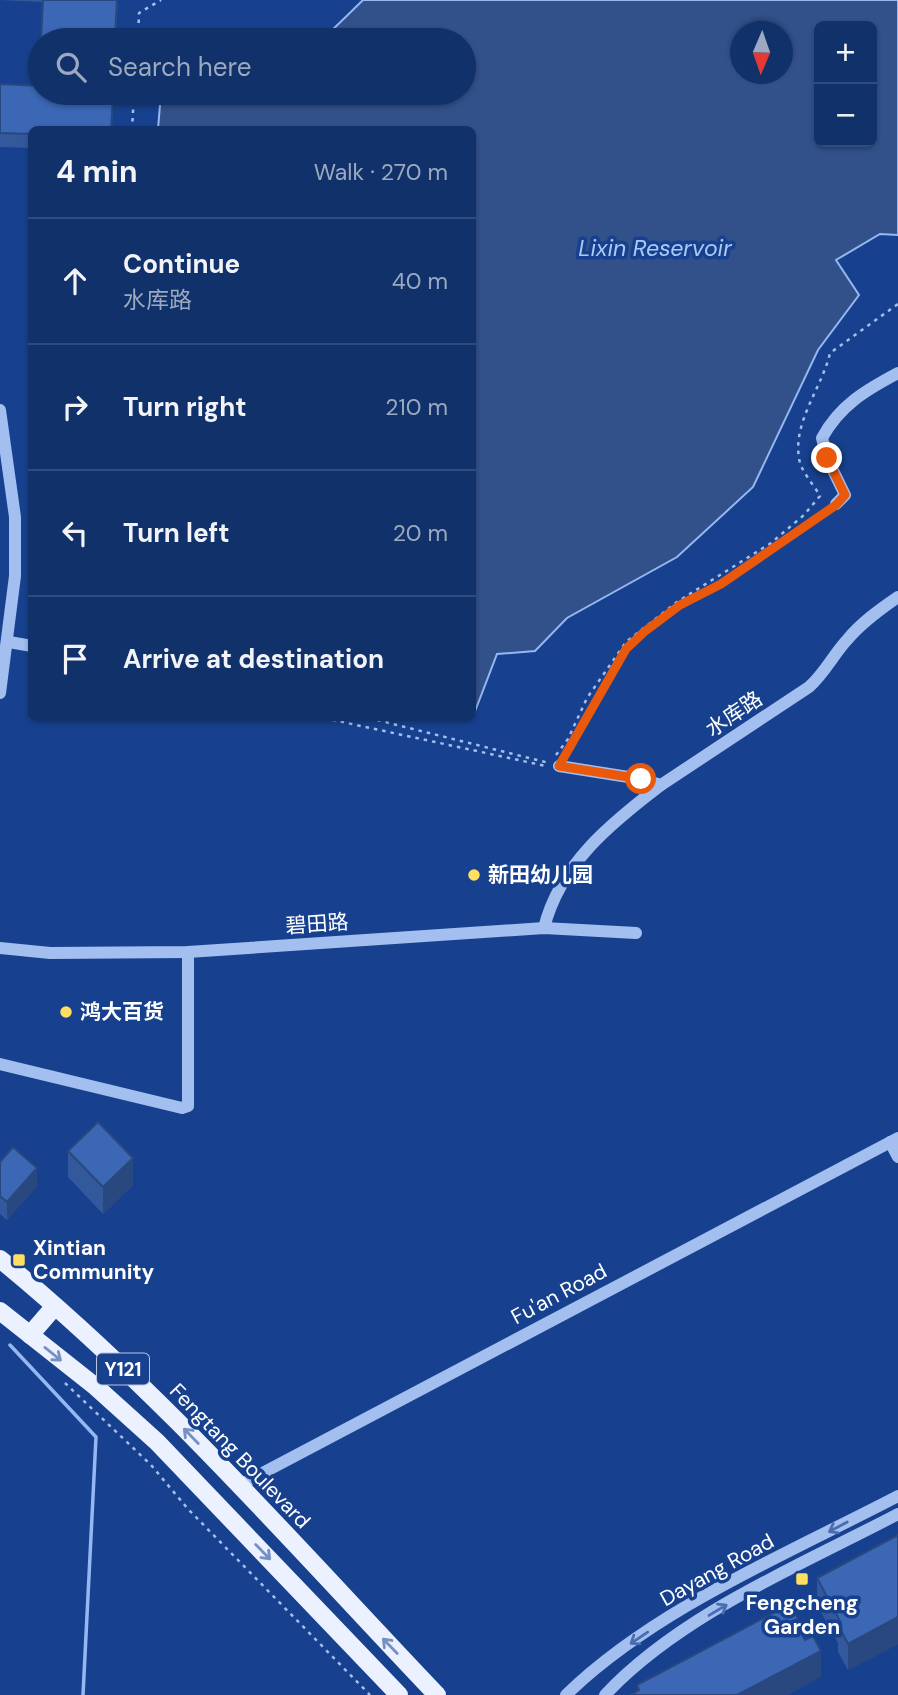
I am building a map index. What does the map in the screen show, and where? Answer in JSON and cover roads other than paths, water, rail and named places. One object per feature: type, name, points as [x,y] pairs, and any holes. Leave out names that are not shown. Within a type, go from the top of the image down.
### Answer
[{"type":"main road","name":"Fengtang Boulevard","points":[[0,1259],[55,1306],[175,1420],[437,1695]]},
{"type":"main road","points":[[30,1335],[55,1306]]},
{"type":"main road","name":"Y121","points":[[0,1311],[96,1387],[157,1443],[399,1695]]},
{"type":"street","points":[[836,505],[845,495],[822,438],[846,404],[898,373]]},
{"type":"street","points":[[0,410],[15,517],[15,576],[9,642],[0,693]]},
{"type":"street","name":"水库路","points":[[544,928],[551,901],[573,866],[611,823],[661,785],[809,687],[821,677],[846,640],[876,612],[898,597]]},
{"type":"street","points":[[9,642],[28,645]]},
{"type":"street","points":[[555,764],[661,785]]},
{"type":"street","name":"碧田路","points":[[0,948],[50,953],[188,952],[544,928],[636,933]]},
{"type":"street","points":[[0,1064],[182,1108],[188,1106],[188,952]]},
{"type":"street","points":[[894,1140],[898,1157]]},
{"type":"street","name":"Fu'an Road","points":[[238,1486],[894,1140]]},
{"type":"street","name":"Dayang Road","points":[[566,1695],[620,1651],[665,1621],[898,1496]]},
{"type":"street","name":"Dayang Road","points":[[605,1695],[650,1657],[718,1610],[898,1514]]},
{"type":"water","name":"Lixin Reservoir","points":[[363,0],[898,0],[898,235],[880,234],[836,260],[859,295],[818,350],[753,487],[677,557],[567,618],[535,651],[497,654],[476,709],[476,126],[158,126],[160,105],[476,105],[476,28],[334,28]]},
{"type":"waterway","points":[[10,1345],[96,1437],[83,1695]]},
{"type":"place","name":"新田幼儿园","points":[[474,875]]},
{"type":"place","name":"鸿大百货","points":[[66,1012]]},
{"type":"place","name":"Xintian Community","points":[[19,1260]]},
{"type":"place","name":"Fengcheng Garden","points":[[802,1579]]}]
